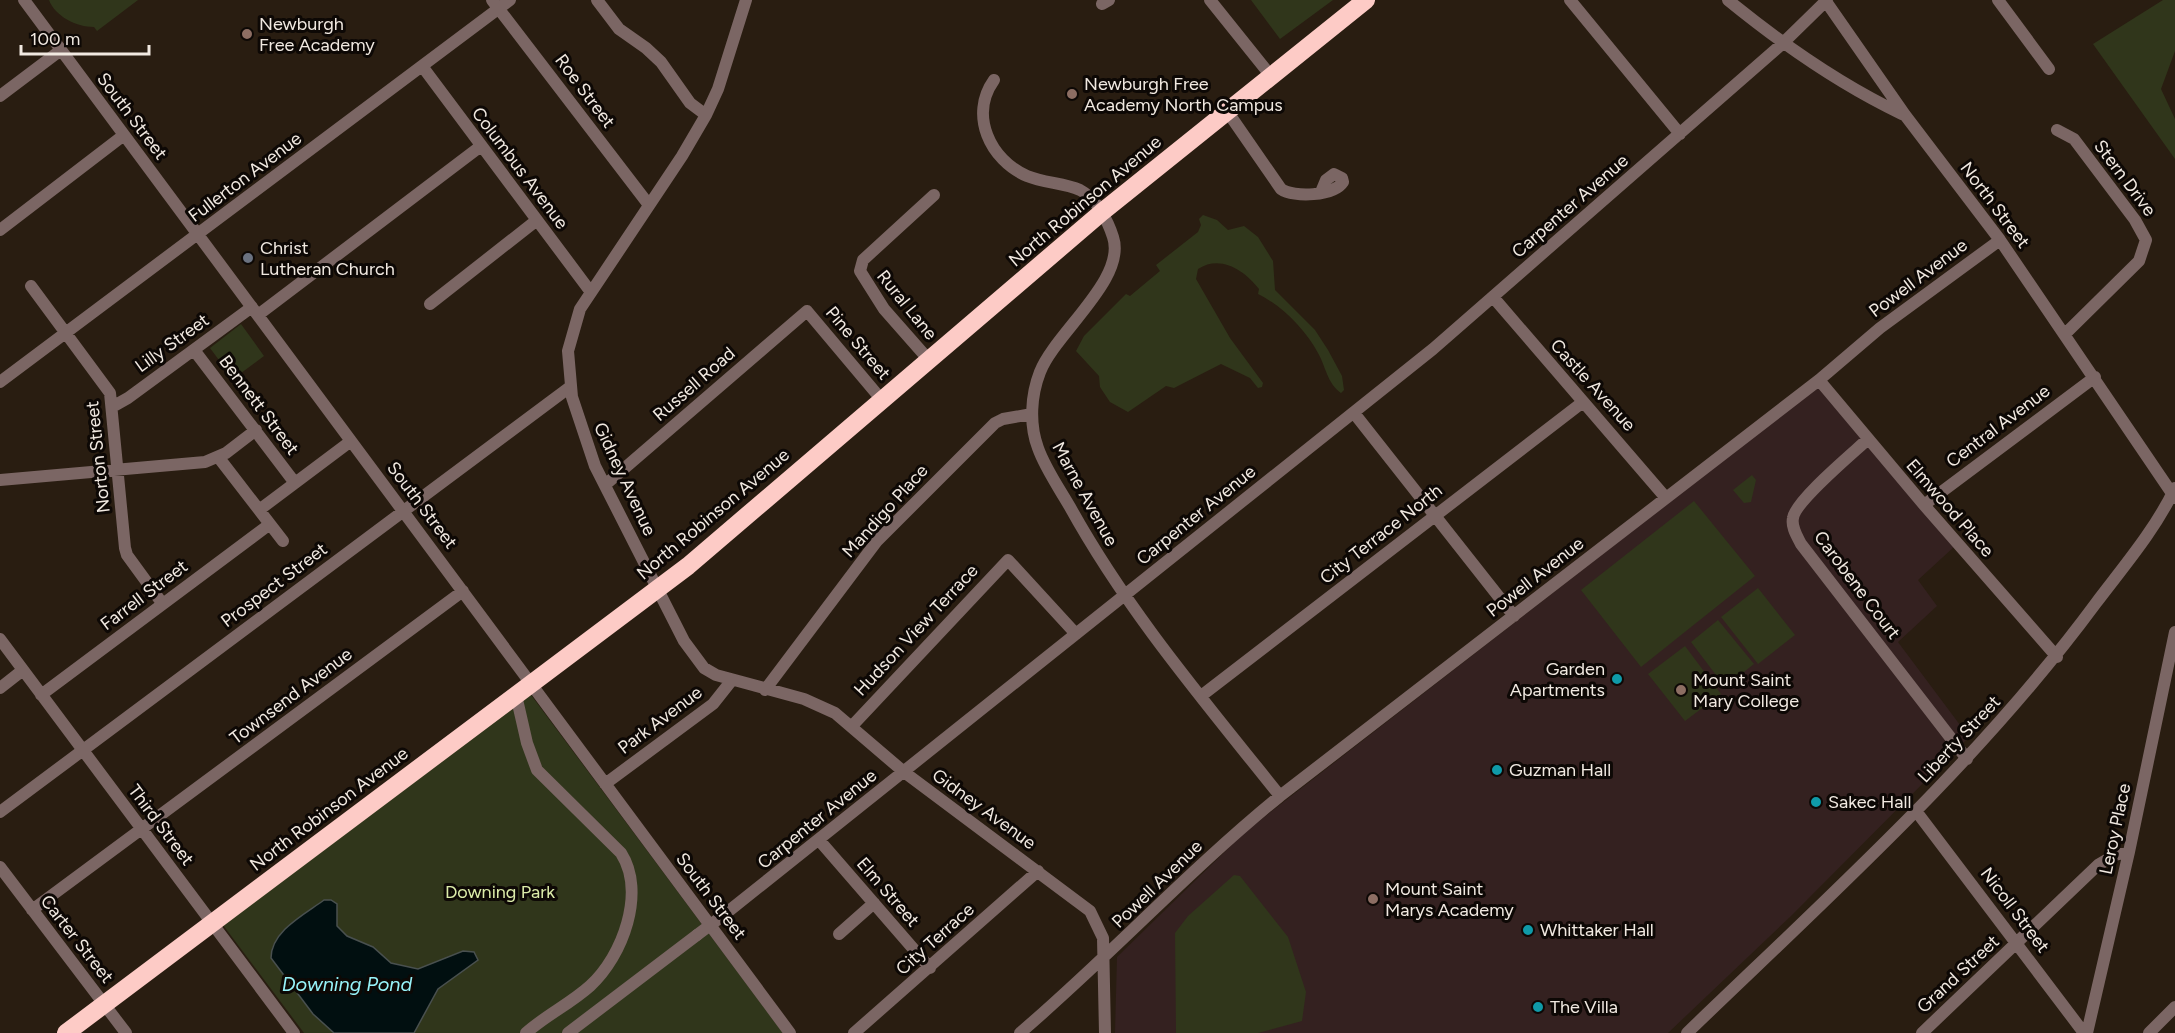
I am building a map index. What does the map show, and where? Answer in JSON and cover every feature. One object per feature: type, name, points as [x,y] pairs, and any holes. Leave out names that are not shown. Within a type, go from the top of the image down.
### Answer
[{"type":"highway","name":"North Robinson Avenue","points":[[66,1033],[688,566],[1102,212],[1366,0]]},
{"type":"street","name":"South Street","points":[[24,0],[790,1033]]},
{"type":"street","name":"Fullerton Avenue","points":[[0,382],[422,66],[495,4],[510,0]]},
{"type":"street","points":[[597,0],[619,29],[661,62],[690,103],[706,115]]},
{"type":"street","name":"Gidney Avenue","points":[[746,0],[718,89],[706,115],[580,309],[570,337],[568,351],[570,387],[580,428],[605,485],[694,657],[710,671],[732,680],[818,704],[852,726],[904,772],[1090,911],[1104,938],[1105,1033]]},
{"type":"street","points":[[1210,0],[1271,76]]},
{"type":"street","points":[[1570,0],[1680,134]]},
{"type":"street","name":"North Street","points":[[1728,0],[1782,44],[1866,95],[1905,115],[2000,240],[2174,493]]},
{"type":"street","points":[[1826,0],[1905,115]]},
{"type":"street","name":"Carpenter Avenue","points":[[568,1033],[819,840],[1354,413],[1493,297],[1680,134],[1782,44],[1826,0]]},
{"type":"street","points":[[1998,0],[2049,69]]},
{"type":"street","name":"Roe Street","points":[[495,4],[649,205]]},
{"type":"street","points":[[0,96],[61,50]]},
{"type":"street","name":"Columbus Avenue","points":[[422,66],[590,291]]},
{"type":"street","points":[[994,80],[986,93],[984,125],[998,155],[1011,167],[1027,176],[1081,191],[1102,212]]},
{"type":"street","points":[[1866,95],[1870,89],[1883,85]]},
{"type":"street","points":[[1227,111],[1281,189],[1296,194],[1321,192]]},
{"type":"street","name":"Stern Drive","points":[[2057,130],[2074,139],[2135,220],[2146,240],[2139,261],[2065,334]]},
{"type":"street","points":[[0,230],[124,135]]},
{"type":"street","name":"Lilly Street","points":[[112,407],[255,311],[481,146]]},
{"type":"street","name":"Rural Lane","points":[[928,359],[884,309],[860,271],[863,260],[934,195]]},
{"type":"street","name":"Marne Avenue","points":[[1102,212],[1113,238],[1113,263],[1108,276],[1049,352],[1034,393],[1032,414],[1038,448],[1123,596],[1280,796]]},
{"type":"street","points":[[430,304],[537,220]]},
{"type":"street","name":"Powell Avenue","points":[[1020,1033],[1105,958],[1245,825],[1280,796],[1819,380],[1880,328],[2000,240]]},
{"type":"street","name":"Norton Street","points":[[31,286],[107,387],[112,407],[127,555],[162,603]]},
{"type":"street","name":"Castle Avenue","points":[[1493,297],[1666,498]]},
{"type":"street","name":"Pine Street","points":[[807,310],[881,399]]},
{"type":"street","name":"Russell Road","points":[[605,485],[807,310]]},
{"type":"street","name":"Bennett Street","points":[[194,350],[295,483]]},
{"type":"street","name":"Central Avenue","points":[[1924,506],[2095,377]]},
{"type":"street","name":"Elmwood Place","points":[[1819,380],[1924,506],[2056,657]]},
{"type":"street","name":"Prospect Street","points":[[0,812],[570,387]]},
{"type":"street","name":"City Terrace North","points":[[1201,696],[1583,402]]},
{"type":"street","points":[[1354,413],[1514,616]]},
{"type":"street","name":"Mandigo Place","points":[[765,690],[885,532],[995,423],[1003,418],[1032,414]]},
{"type":"street","points":[[0,480],[205,462],[219,458],[256,430]]},
{"type":"street","name":"Carobene Court","points":[[1868,439],[1802,501],[1792,518],[1794,530],[1801,544],[1967,759]]},
{"type":"street","points":[[259,510],[351,441]]},
{"type":"street","points":[[219,458],[283,541]]},
{"type":"street","name":"Liberty Street","points":[[1687,1033],[1967,759],[2056,657],[2150,531],[2174,493]]},
{"type":"street","name":"Farrell Street","points":[[41,695],[270,524]]},
{"type":"street","name":"Hudson View Terrace","points":[[852,726],[1008,560],[1077,634]]},
{"type":"street","name":"Townsend Avenue","points":[[32,910],[142,831],[463,591]]},
{"type":"street","name":"Leroy Place","points":[[2083,1033],[2129,852],[2175,632]]},
{"type":"street","name":"Third Street","points":[[0,639],[294,1033]]},
{"type":"street","points":[[0,688],[23,670]]},
{"type":"street","name":"Park Avenue","points":[[605,784],[713,704],[732,680]]},
{"type":"street","points":[[516,695],[527,743],[537,770],[621,853],[630,866],[633,882],[627,919],[604,970],[591,986],[526,1033]]},
{"type":"street","name":"Nicoll Street","points":[[1916,811],[2018,943],[2083,1033]]},
{"type":"street","name":"Elm Street","points":[[819,840],[930,968]]},
{"type":"street","name":"Grand Street","points":[[1922,1033],[2098,865],[2115,855],[2129,852]]},
{"type":"street","name":"Carter Street","points":[[0,867],[126,1033]]},
{"type":"street","name":"City Terrace","points":[[854,1033],[1038,871]]},
{"type":"street","points":[[839,934],[874,903]]},
{"type":"street","points":[[2149,1033],[2175,1007]]},
{"type":"shaded area","name":"Mount Saint Mary College","points":[[1819,386],[1955,546],[1918,580],[1937,606],[1898,642],[1969,737],[1791,916],[1668,1033],[1115,1033],[1117,957],[1245,832]]},
{"type":"green space","points":[[49,0],[138,0],[97,31],[94,27],[67,20],[56,11]]},
{"type":"green space","points":[[1251,0],[1333,0],[1280,39]]},
{"type":"green space","points":[[2163,0],[2175,0],[2175,51],[2161,89],[2175,119],[2175,159],[2093,44]]},
{"type":"green space","points":[[1203,215],[1217,220],[1228,230],[1244,226],[1258,237],[1273,261],[1275,290],[1315,330],[1328,350],[1342,376],[1344,390],[1341,393],[1330,380],[1313,344],[1292,319],[1258,294],[1259,289],[1247,276],[1232,267],[1215,263],[1198,269],[1196,279],[1230,338],[1263,383],[1262,387],[1258,388],[1250,378],[1221,364],[1174,388],[1166,386],[1128,412],[1110,402],[1100,387],[1099,376],[1076,351],[1084,336],[1126,294],[1130,296],[1160,271],[1156,265],[1198,232],[1201,225],[1199,219]]},
{"type":"green space","points":[[241,324],[264,356],[233,379],[210,348]]},
{"type":"green space","points":[[1752,475],[1756,480],[1751,502],[1744,503],[1733,490]]},
{"type":"green space","points":[[1694,501],[1755,576],[1641,667],[1581,590]]},
{"type":"green space","points":[[1758,588],[1795,635],[1758,664],[1721,617]]},
{"type":"green space","points":[[1718,620],[1754,664],[1725,687],[1691,642]]},
{"type":"green space","points":[[1685,646],[1721,694],[1685,721],[1648,674]]},
{"type":"green space","name":"Downing Park","points":[[531,695],[783,1033],[304,1033],[223,925]]},
{"type":"green space","points":[[1234,875],[1240,876],[1288,937],[1306,992],[1302,1021],[1258,1033],[1176,1033],[1175,933],[1188,916]]},
{"type":"water","name":"Downing Pond","points":[[324,900],[331,900],[337,904],[337,926],[347,936],[373,947],[391,963],[418,969],[463,951],[474,952],[478,960],[438,989],[414,1033],[334,1033],[313,1014],[271,958],[272,948],[283,931]]},
{"type":"place","name":"Newburgh Free Academy","points":[[247,34]]},
{"type":"place","name":"Newburgh Free Academy North Campus","points":[[1072,94]]},
{"type":"place","name":"Christ Lutheran Church","points":[[248,258]]},
{"type":"place","name":"Garden Apartments","points":[[1617,679]]},
{"type":"place","name":"Mount Saint Mary College","points":[[1681,690]]},
{"type":"place","name":"Guzman Hall","points":[[1497,770]]},
{"type":"place","name":"Sakec Hall","points":[[1816,802]]},
{"type":"place","name":"Mount Saint Marys Academy","points":[[1373,899]]},
{"type":"place","name":"Whittaker Hall","points":[[1528,930]]},
{"type":"place","name":"The Villa","points":[[1538,1007]]}]
